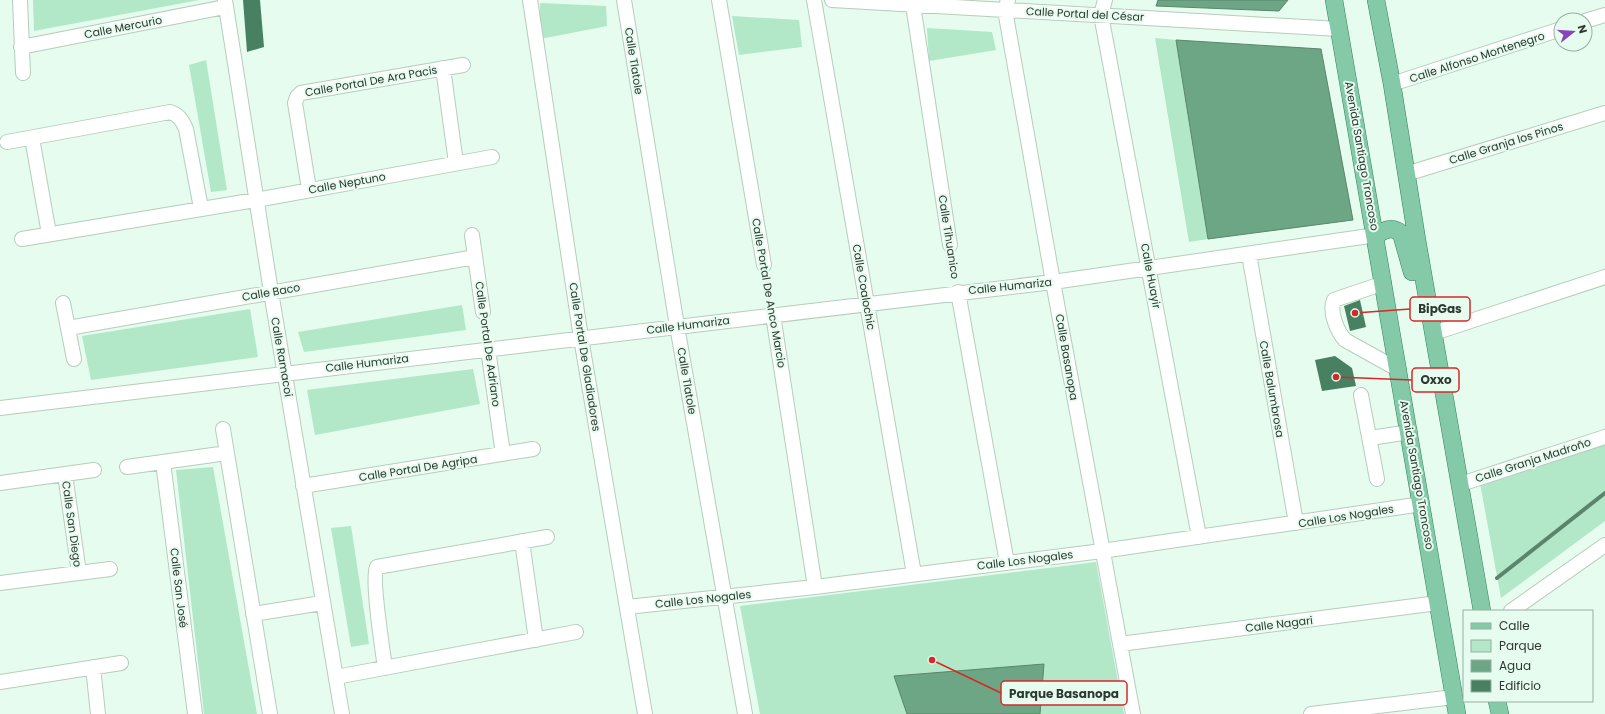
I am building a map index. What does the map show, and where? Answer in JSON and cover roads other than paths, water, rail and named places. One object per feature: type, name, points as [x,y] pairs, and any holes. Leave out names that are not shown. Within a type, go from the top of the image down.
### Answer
[{"type":"main road","name":"Avenida Santiago Troncoso","points":[[1334,0],[1410,432],[1457,714]]},
{"type":"main road","points":[[1378,0],[1406,174],[1482,610]]},
{"type":"main road","points":[[1376,235],[1386,230],[1395,229],[1403,236],[1430,349],[1434,358],[1439,363]]},
{"type":"main road","points":[[1498,702],[1500,714]]},
{"type":"street","points":[[20,0],[23,73]]},
{"type":"street","name":"Calle Portal De Gladiadores","points":[[530,0],[581,338],[645,714]]},
{"type":"street","name":"Calle Tlatole","points":[[624,0],[677,326],[745,714]]},
{"type":"street","name":"Calle Portal De Anco Marcio","points":[[720,0],[764,264]]},
{"type":"street","name":"Calle Coalochic","points":[[814,0],[914,574]]},
{"type":"street","name":"Calle Portal del César","points":[[832,0],[1007,5],[1102,15],[1339,29]]},
{"type":"street","points":[[1102,15],[1105,0]]},
{"type":"street","name":"Calle Tihuanico","points":[[913,2],[950,245]]},
{"type":"street","name":"Calle Mercurio","points":[[21,47],[225,4]]},
{"type":"street","name":"Calle Ramacoi","points":[[225,4],[270,292],[285,372],[302,486],[342,714]]},
{"type":"street","name":"Calle Basanopa","points":[[1007,5],[1053,282],[1133,714]]},
{"type":"street","name":"Calle Huayir","points":[[1102,15],[1199,537]]},
{"type":"street","points":[[1593,19],[1605,15]]},
{"type":"street","name":"Calle Alfonso Montenegro","points":[[1392,84],[1553,32]]},
{"type":"street","name":"Calle Portal De Ara Pacis","points":[[309,189],[295,104],[297,97],[307,91],[463,65]]},
{"type":"street","name":"Calle Portal De Ara Pacis","points":[[443,68],[456,163]]},
{"type":"street","points":[[7,142],[170,112],[177,115],[182,120],[186,129],[201,208]]},
{"type":"street","name":"Calle Granja los Pinos","points":[[1406,174],[1605,113]]},
{"type":"street","points":[[32,138],[49,234]]},
{"type":"street","name":"Calle Neptuno","points":[[22,239],[256,200],[309,189],[492,157]]},
{"type":"street","name":"Calle Portal De Adriano","points":[[472,235],[483,312]]},
{"type":"street","name":"Calle Humariza","points":[[0,408],[285,372],[1053,282],[1376,235]]},
{"type":"street","name":"Calle Balumbrosa","points":[[1249,254],[1296,523]]},
{"type":"street","name":"Calle Baco","points":[[68,328],[476,257]]},
{"type":"street","points":[[1434,333],[1605,277]]},
{"type":"street","points":[[1384,282],[1334,300],[1332,304],[1338,333],[1345,340],[1399,370]]},
{"type":"street","name":"Calle Tihuanico","points":[[958,292],[1007,562]]},
{"type":"street","points":[[63,303],[74,359]]},
{"type":"street","name":"Calle Portal De Anco Marcio","points":[[773,314],[814,587]]},
{"type":"street","name":"Calle Portal De Adriano","points":[[488,349],[503,454]]},
{"type":"street","points":[[1361,395],[1377,480]]},
{"type":"street","points":[[223,429],[270,714]]},
{"type":"street","points":[[1370,438],[1410,432]]},
{"type":"street","name":"Calle Granja Madroño","points":[[1461,484],[1605,437]]},
{"type":"street","name":"Calle Portal De Agripa","points":[[302,486],[533,449]]},
{"type":"street","points":[[127,467],[227,453]]},
{"type":"street","name":"Calle San José","points":[[163,462],[195,714]]},
{"type":"street","name":"Calle San Diego","points":[[0,483],[94,470]]},
{"type":"street","name":"Calle San Diego","points":[[65,474],[79,573]]},
{"type":"street","name":"Calle Los Nogales","points":[[627,607],[814,587],[1102,551],[1422,504]]},
{"type":"street","points":[[385,668],[375,584],[375,570],[377,567],[547,537]]},
{"type":"street","points":[[522,541],[536,640]]},
{"type":"street","points":[[1512,610],[1605,545]]},
{"type":"street","name":"Calle San Diego","points":[[0,583],[110,569]]},
{"type":"street","points":[[253,614],[322,603]]},
{"type":"street","name":"Calle Nagari","points":[[1120,644],[1438,604]]},
{"type":"street","points":[[336,677],[576,632]]},
{"type":"street","points":[[0,682],[121,663]]},
{"type":"street","points":[[93,667],[98,714]]},
{"type":"street","points":[[1310,714],[1454,697]]},
{"type":"water","points":[[1158,0],[1288,0],[1279,11],[1156,6]]},
{"type":"water","points":[[1176,40],[1321,49],[1353,220],[1208,239]]},
{"type":"water","points":[[1044,664],[1040,714],[907,714],[894,676]]},
{"type":"waterway","points":[[1497,578],[1605,493]]},
{"type":"place","name":"BipGas","points":[[1355,313]]},
{"type":"place","name":"Oxxo","points":[[1336,377]]},
{"type":"place","name":"Parque Basanopa","points":[[932,660]]}]
